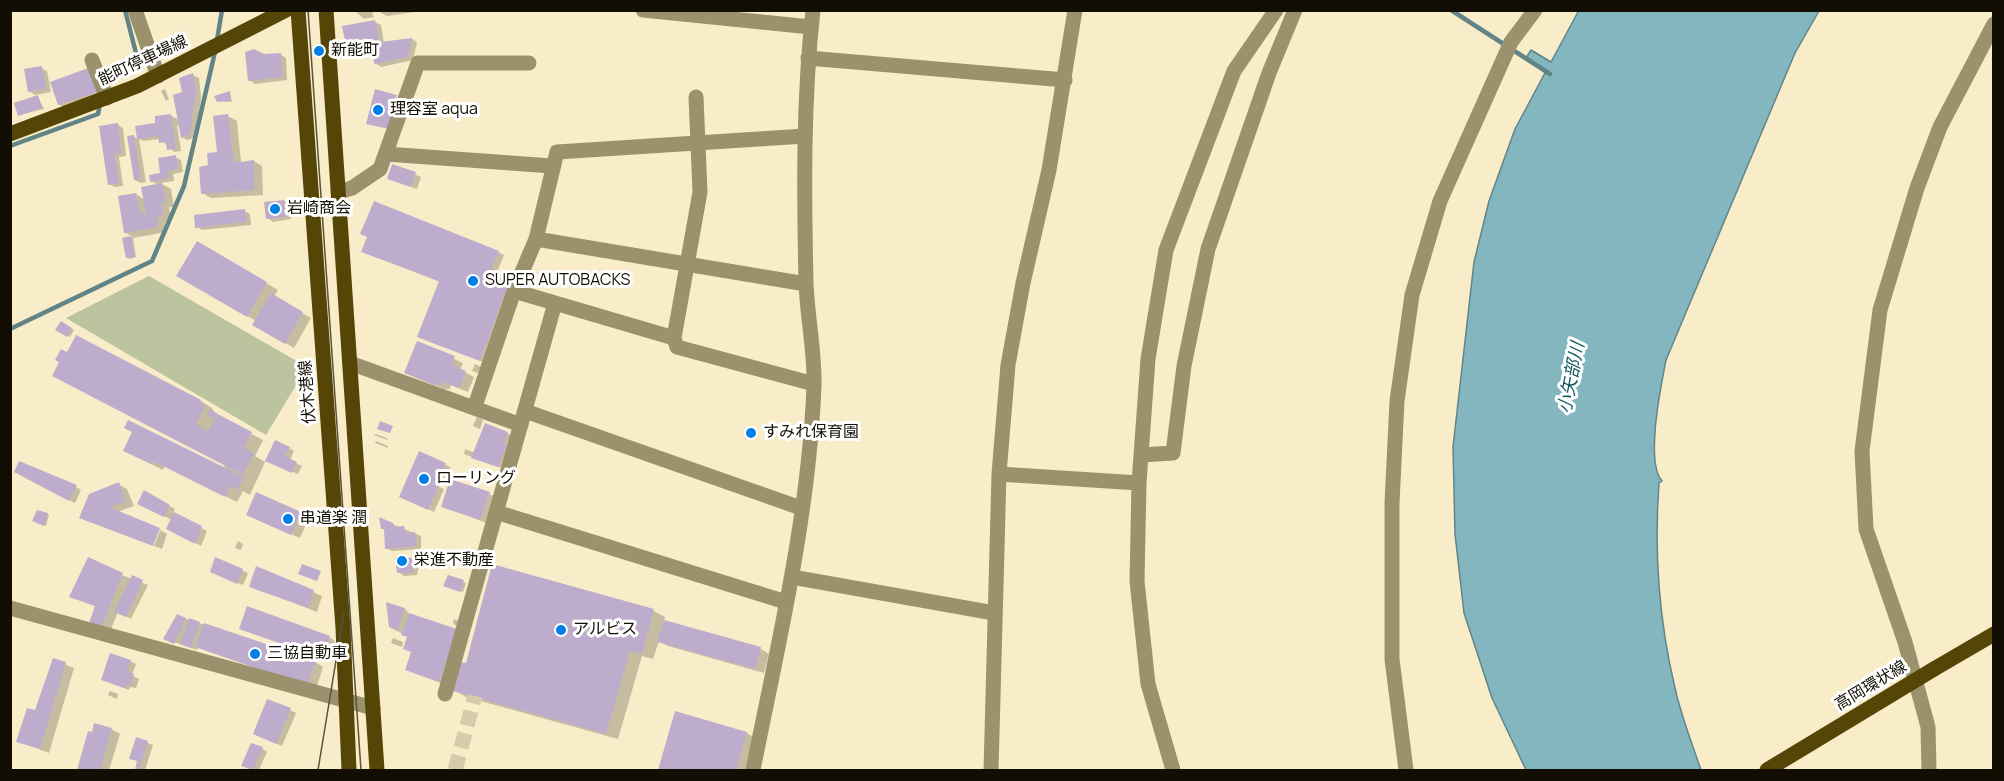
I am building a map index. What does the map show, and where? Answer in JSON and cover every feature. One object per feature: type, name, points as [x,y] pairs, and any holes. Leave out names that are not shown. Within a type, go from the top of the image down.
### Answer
[{"type":"main road","name":"能町停車場線","points":[[10,134],[107,98],[158,76],[286,10]]},
{"type":"main road","name":"伏木港線","points":[[298,10],[347,701],[349,771]]},
{"type":"main road","points":[[326,10],[377,771]]},
{"type":"main road","name":"高岡環状線","points":[[1767,771],[1994,634]]},
{"type":"street","points":[[135,10],[158,76]]},
{"type":"street","points":[[643,10],[811,27]]},
{"type":"street","points":[[753,771],[792,577],[814,384],[806,284],[805,136],[808,58],[813,10]]},
{"type":"street","points":[[991,771],[999,474],[1010,353],[1065,81],[1075,10]]},
{"type":"street","points":[[1173,771],[1149,684],[1137,580],[1139,483],[1148,359],[1167,250],[1234,71],[1276,10]]},
{"type":"street","points":[[1141,455],[1173,453],[1184,366],[1208,249],[1269,73],[1295,10]]},
{"type":"street","points":[[1406,771],[1392,659],[1392,503],[1397,401],[1412,296],[1440,201],[1511,42],[1535,10]]},
{"type":"street","points":[[1929,771],[1928,727],[1905,642],[1866,529],[1862,451],[1880,310],[1917,188],[1940,127],[1994,24]]},
{"type":"street","points":[[808,58],[1065,81]]},
{"type":"street","points":[[92,60],[107,98]]},
{"type":"street","points":[[338,192],[352,188],[380,169],[418,63],[528,63]]},
{"type":"street","points":[[696,97],[700,192],[674,338],[677,347],[814,384]]},
{"type":"street","points":[[475,406],[514,291],[536,239],[557,152],[805,136]]},
{"type":"street","points":[[386,154],[552,166]]},
{"type":"street","points":[[536,239],[806,284]]},
{"type":"street","points":[[514,291],[674,338]]},
{"type":"street","points":[[445,694],[555,303]]},
{"type":"street","points":[[350,363],[475,406],[523,418],[801,508]]},
{"type":"street","points":[[999,474],[1139,483]]},
{"type":"street","points":[[496,512],[786,602]]},
{"type":"street","points":[[792,577],[994,613]]},
{"type":"street","points":[[10,608],[373,708]]},
{"type":"green space","points":[[149,276],[307,367],[266,435],[66,318]]},
{"type":"water","name":"小矢部川","points":[[1579,10],[1819,11],[1795,53],[1666,360],[1658,405],[1654,441],[1657,471],[1662,481],[1659,483],[1657,534],[1662,612],[1677,698],[1701,770],[1526,770],[1492,698],[1464,613],[1455,534],[1453,447],[1474,262],[1489,201],[1515,129],[1546,71],[1526,58],[1531,50],[1551,62]]},
{"type":"building","points":[[375,20],[379,40],[367,42],[366,38],[362,38],[363,43],[346,46],[342,26]]},
{"type":"building","points":[[412,38],[408,57],[374,64],[372,43]]},
{"type":"building","points":[[254,49],[264,54],[281,53],[282,77],[248,81],[245,52]]},
{"type":"building","points":[[42,66],[46,89],[28,92],[24,69]]},
{"type":"building","points":[[88,68],[97,92],[58,105],[50,82]]},
{"type":"building","points":[[193,73],[196,93],[190,134],[181,138],[173,95],[182,92],[179,78]]},
{"type":"building","points":[[375,89],[397,95],[389,129],[366,124]]},
{"type":"building","points":[[230,91],[230,101],[217,102],[214,96]]},
{"type":"building","points":[[38,95],[42,108],[18,116],[14,103]]},
{"type":"building","points":[[171,114],[176,149],[167,150],[166,142],[159,143],[158,136],[137,139],[135,126],[155,123],[155,116]]},
{"type":"building","points":[[228,114],[234,163],[254,160],[254,190],[201,194],[199,167],[208,165],[207,153],[217,152],[213,116]]},
{"type":"building","points":[[118,123],[121,153],[114,154],[119,183],[108,185],[99,126]]},
{"type":"building","points":[[134,135],[141,179],[134,180],[127,136]]},
{"type":"building","points":[[176,155],[178,169],[168,171],[169,178],[150,182],[149,175],[160,173],[158,158]]},
{"type":"building","points":[[392,164],[416,172],[411,187],[387,179]]},
{"type":"building","points":[[162,183],[166,202],[161,203],[163,216],[157,217],[158,227],[124,233],[118,196],[136,193],[140,214],[146,213],[141,187]]},
{"type":"building","name":"岩崎商会","points":[[284,200],[286,217],[266,219],[264,202]]},
{"type":"building","name":"SUPER AUTOBACKS","points":[[374,201],[499,251],[490,273],[509,281],[480,361],[417,337],[439,281],[361,252],[367,237],[360,234]]},
{"type":"building","points":[[245,209],[246,222],[195,228],[194,215]]},
{"type":"building","points":[[131,236],[135,257],[126,258],[122,238]]},
{"type":"building","points":[[197,241],[267,282],[247,317],[176,276]]},
{"type":"building","points":[[271,293],[303,312],[285,344],[252,325]]},
{"type":"building","points":[[61,321],[72,328],[67,337],[55,330]]},
{"type":"building","points":[[76,335],[201,400],[200,403],[206,405],[196,424],[208,431],[215,419],[207,415],[210,410],[252,432],[244,448],[254,454],[243,475],[52,376],[59,362],[55,360],[61,349],[67,352]]},
{"type":"building","points":[[417,341],[455,356],[452,365],[466,371],[459,388],[442,382],[441,385],[434,385],[404,373]]},
{"type":"building","points":[[128,420],[244,477],[238,490],[230,486],[225,497],[153,461],[151,464],[123,451],[132,432],[124,428]]},
{"type":"building","points":[[380,421],[393,426],[390,433],[377,429]]},
{"type":"building","points":[[485,423],[508,432],[503,444],[507,446],[498,467],[471,458]]},
{"type":"building","points":[[275,440],[290,447],[285,456],[297,462],[292,473],[265,461]]},
{"type":"building","points":[[419,451],[446,463],[438,480],[436,479],[434,483],[439,485],[428,510],[399,497]]},
{"type":"building","points":[[19,461],[77,485],[69,501],[14,472]]},
{"type":"building","points":[[450,479],[490,492],[480,520],[441,507]]},
{"type":"building","points":[[119,482],[126,502],[109,507],[160,528],[153,546],[79,518],[89,494]]},
{"type":"building","points":[[144,490],[170,505],[164,517],[137,504]]},
{"type":"building","points":[[256,492],[301,512],[291,535],[246,515]]},
{"type":"building","points":[[37,510],[48,513],[44,526],[32,521]]},
{"type":"building","points":[[174,512],[202,526],[195,544],[166,529]]},
{"type":"building","points":[[379,517],[393,523],[394,527],[404,526],[406,533],[415,532],[416,546],[385,549],[384,529],[381,529]]},
{"type":"building","points":[[88,557],[123,573],[101,628],[89,623],[95,606],[69,597]]},
{"type":"building","points":[[215,557],[243,569],[237,584],[210,572]]},
{"type":"building","points":[[395,557],[415,558],[412,573],[397,573]]},
{"type":"building","points":[[302,564],[321,571],[317,581],[298,574]]},
{"type":"building","name":"アルビス","points":[[492,564],[654,609],[642,654],[630,651],[606,734],[453,691],[460,662],[466,663]]},
{"type":"building","points":[[256,566],[314,590],[308,608],[249,587]]},
{"type":"building","points":[[132,575],[143,580],[126,617],[114,612]]},
{"type":"building","points":[[448,575],[464,580],[460,592],[443,586]]},
{"type":"building","points":[[386,602],[405,608],[397,631],[389,627]]},
{"type":"building","points":[[247,606],[330,636],[322,658],[239,629]]},
{"type":"building","points":[[409,613],[457,629],[439,682],[405,670],[411,652],[403,649],[407,637],[401,635]]},
{"type":"building","points":[[177,614],[186,618],[174,644],[163,639]]},
{"type":"building","points":[[189,618],[200,622],[191,648],[180,644]]},
{"type":"building","points":[[664,620],[761,647],[755,669],[657,642]]},
{"type":"building","name":"三協自動車","points":[[204,623],[316,661],[307,686],[195,647]]},
{"type":"building","points":[[110,653],[131,660],[127,672],[134,674],[130,686],[125,685],[124,688],[101,680]]},
{"type":"building","points":[[53,658],[66,662],[40,749],[16,742],[27,708],[35,710]]},
{"type":"building","points":[[267,699],[291,708],[276,744],[253,734]]},
{"type":"building","points":[[675,711],[747,732],[736,770],[658,770]]},
{"type":"building","points":[[94,723],[112,728],[100,770],[77,770],[88,731],[92,732]]},
{"type":"building","points":[[136,737],[148,741],[139,770],[135,770],[137,761],[129,759]]},
{"type":"building","points":[[251,743],[263,747],[253,770],[241,766]]},
{"type":"waterway","points":[[105,83],[134,67],[138,61],[125,10]]},
{"type":"waterway","points":[[217,40],[222,10]]},
{"type":"waterway","points":[[1451,10],[1550,74]]},
{"type":"waterway","points":[[10,329],[152,261],[184,186],[215,52]]},
{"type":"waterway","points":[[10,146],[98,114],[100,104]]},
{"type":"tunnel","points":[[455,770],[475,696]]},
{"type":"tram line","points":[[308,10],[361,770]]},
{"type":"tram line","points":[[318,770],[344,612]]},
{"type":"place","name":"新能町","points":[[319,51]]},
{"type":"place","name":"理容室 aqua","points":[[378,110]]},
{"type":"place","name":"岩崎商会","points":[[275,209]]},
{"type":"place","name":"SUPER AUTOBACKS","points":[[473,281]]},
{"type":"place","name":"すみれ保育園","points":[[751,433]]},
{"type":"place","name":"ローリング","points":[[424,479]]},
{"type":"place","name":"串道楽 潤","points":[[288,519]]},
{"type":"place","name":"栄進不動産","points":[[402,561]]},
{"type":"place","name":"アルビス","points":[[561,630]]},
{"type":"place","name":"三協自動車","points":[[255,654]]}]
